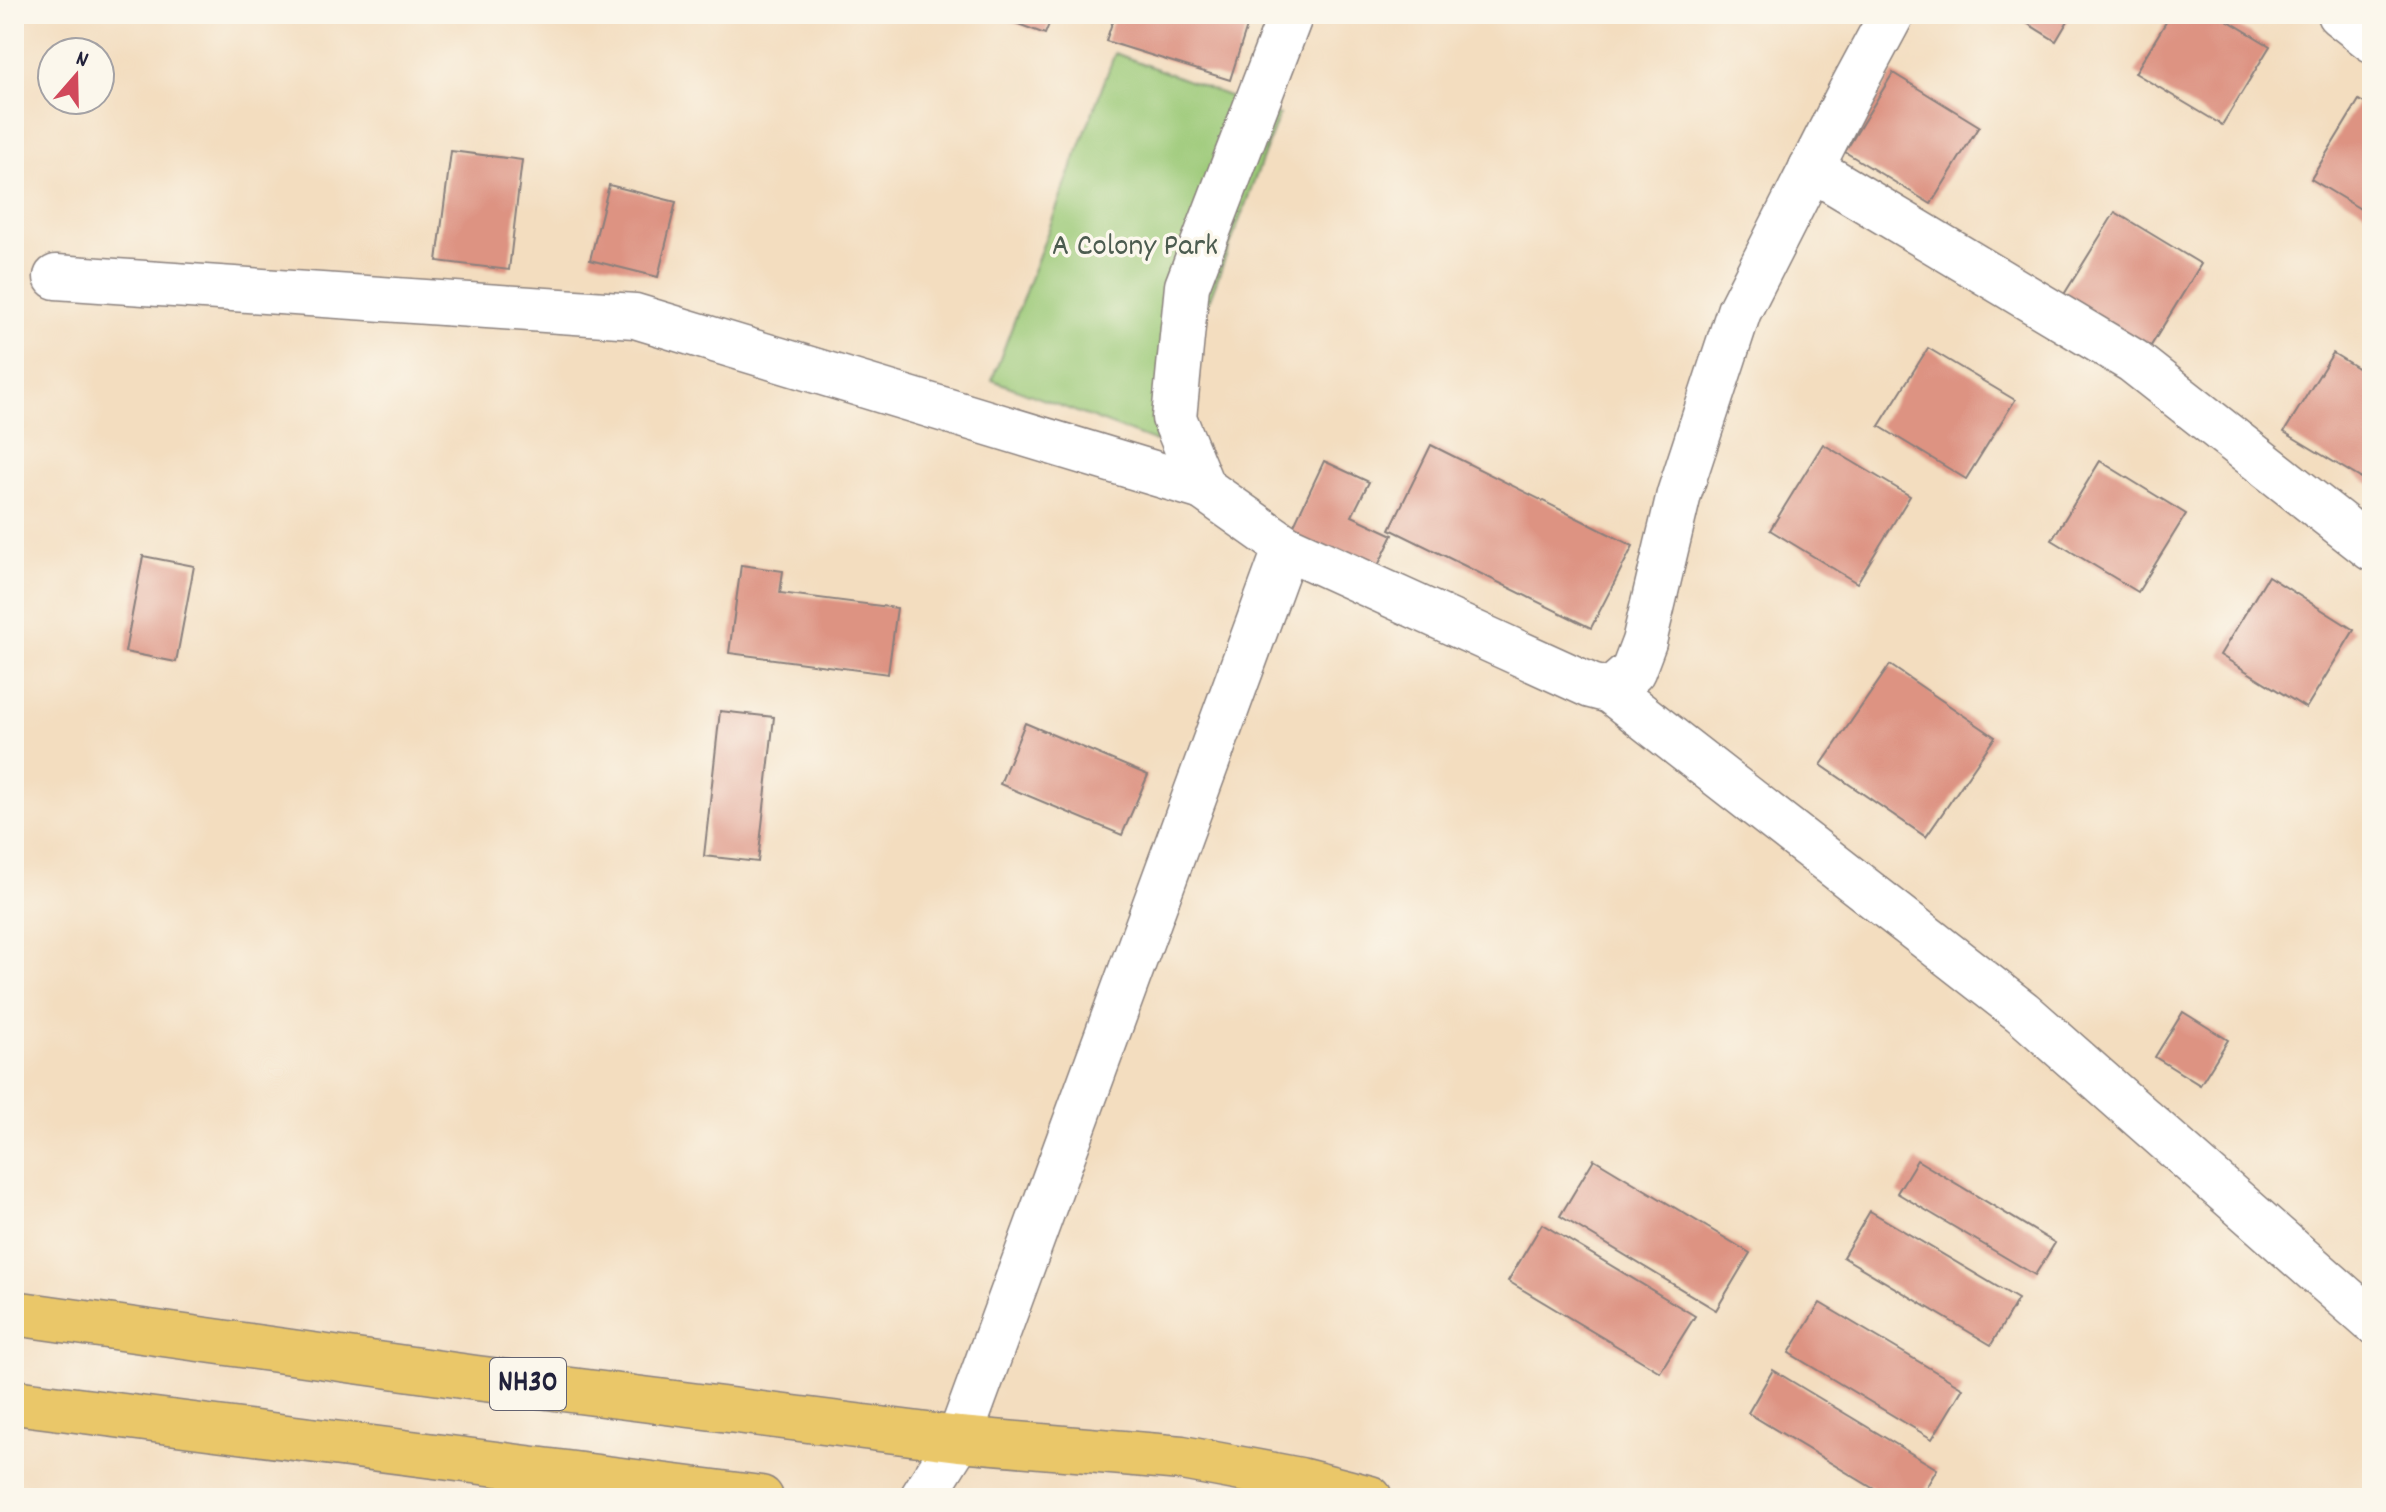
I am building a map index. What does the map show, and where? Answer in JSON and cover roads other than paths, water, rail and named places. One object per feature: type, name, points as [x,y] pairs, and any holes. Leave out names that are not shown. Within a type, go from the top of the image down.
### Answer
[{"type":"highway","name":"NH30","points":[[14,1313],[476,1378],[959,1439],[1182,1458],[1300,1480],[1370,1498]]},
{"type":"highway","points":[[14,1402],[761,1498]]},
{"type":"street","points":[[1203,488],[1174,418],[1187,286],[1291,14]]},
{"type":"street","points":[[1610,691],[1633,671],[1644,642],[1679,494],[1739,311],[1892,14]]},
{"type":"street","points":[[2339,14],[2372,40]]},
{"type":"street","points":[[1811,168],[2133,361],[2372,549]]},
{"type":"street","points":[[56,277],[635,316],[1203,488],[1286,547],[1591,686],[1610,691],[2022,1012],[2372,1321]]},
{"type":"street","points":[[922,1498],[959,1439],[1286,547]]},
{"type":"park label","name":"A Colony Park","points":[[1135,248]]}]
